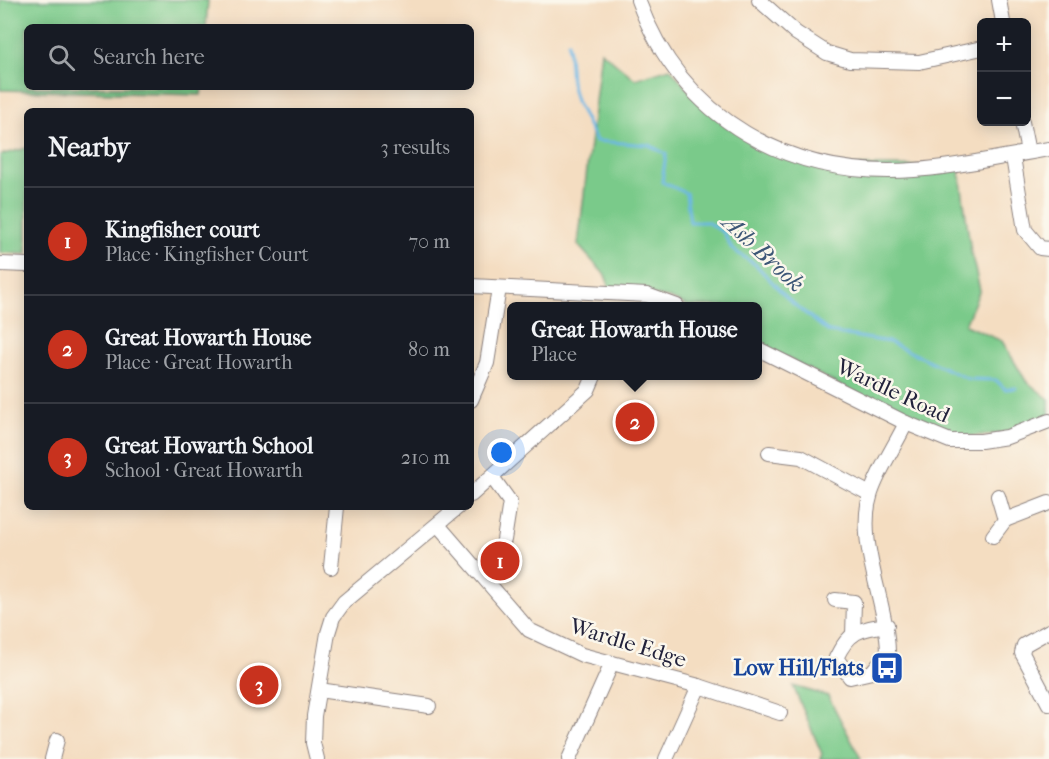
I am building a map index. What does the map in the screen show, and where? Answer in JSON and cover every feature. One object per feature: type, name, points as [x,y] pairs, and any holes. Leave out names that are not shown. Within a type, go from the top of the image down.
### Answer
[{"type":"street","points":[[638,0],[677,74],[697,96],[736,127],[783,152],[809,162],[885,171],[915,170],[1013,157],[1049,149]]},
{"type":"street","points":[[759,0],[796,33],[827,53],[850,60],[919,62],[977,49]]},
{"type":"street","points":[[999,0],[1002,18]]},
{"type":"street","points":[[1023,126],[1028,152]]},
{"type":"street","points":[[1013,157],[1026,230],[1040,248],[1049,249]]},
{"type":"street","points":[[0,264],[24,266]]},
{"type":"street","points":[[474,286],[611,292],[647,295],[665,302]]},
{"type":"street","points":[[474,393],[487,363],[499,288]]},
{"type":"street","points":[[610,302],[611,292]]},
{"type":"street","name":"Wardle Road","points":[[762,351],[906,423],[950,441],[981,441],[1007,436],[1049,421]]},
{"type":"street","points":[[474,492],[588,390],[592,380]]},
{"type":"street","points":[[887,625],[862,629],[845,640],[836,658],[850,677],[872,672],[888,652],[887,625],[867,543],[870,494],[906,423]]},
{"type":"street","points":[[769,453],[801,458],[870,494]]},
{"type":"street","points":[[492,477],[510,502],[504,540]]},
{"type":"street","points":[[998,496],[1005,520]]},
{"type":"street","points":[[993,536],[1005,520],[1049,503]]},
{"type":"street","points":[[331,567],[337,510]]},
{"type":"street","points":[[317,759],[313,743],[314,716],[333,617],[344,602],[455,510]]},
{"type":"street","name":"Wardle Edge","points":[[438,525],[529,630],[582,656],[699,686],[780,713]]},
{"type":"street","points":[[836,600],[854,602],[853,635]]},
{"type":"street","points":[[1049,631],[1024,645],[1022,653],[1049,704]]},
{"type":"street","points":[[569,759],[612,663]]},
{"type":"street","points":[[666,759],[699,686]]},
{"type":"street","points":[[319,690],[429,706]]},
{"type":"street","points":[[52,759],[57,740]]},
{"type":"green space","points":[[0,0],[208,0],[206,24],[24,24],[24,90],[202,90],[201,95],[0,90]]},
{"type":"green space","points":[[601,51],[635,79],[670,68],[695,98],[810,165],[959,167],[971,252],[980,290],[965,325],[1002,341],[1026,381],[1049,399],[1049,418],[1005,433],[951,438],[907,420],[762,345],[762,302],[679,302],[670,298],[610,288],[605,275],[578,245]]},
{"type":"green space","points":[[24,149],[24,254],[0,253],[0,155]]},
{"type":"green space","points":[[793,686],[828,696],[861,759],[820,759],[822,754]]},
{"type":"waterway","name":"Ash Brook","points":[[568,42],[571,82],[576,101],[596,141],[649,145],[666,154],[662,182],[686,193],[690,222],[707,222],[724,233],[732,249],[756,265],[790,301],[829,332],[889,342],[968,379],[996,380],[1005,389],[1016,388]]},
{"type":"place","name":"Great Howarth House","points":[[635,422]]},
{"type":"place","name":"Kingfisher court","points":[[500,561]]},
{"type":"place","name":"Low Hill/Flats","points":[[887,668]]},
{"type":"place","name":"Great Howarth School","points":[[259,685]]}]
